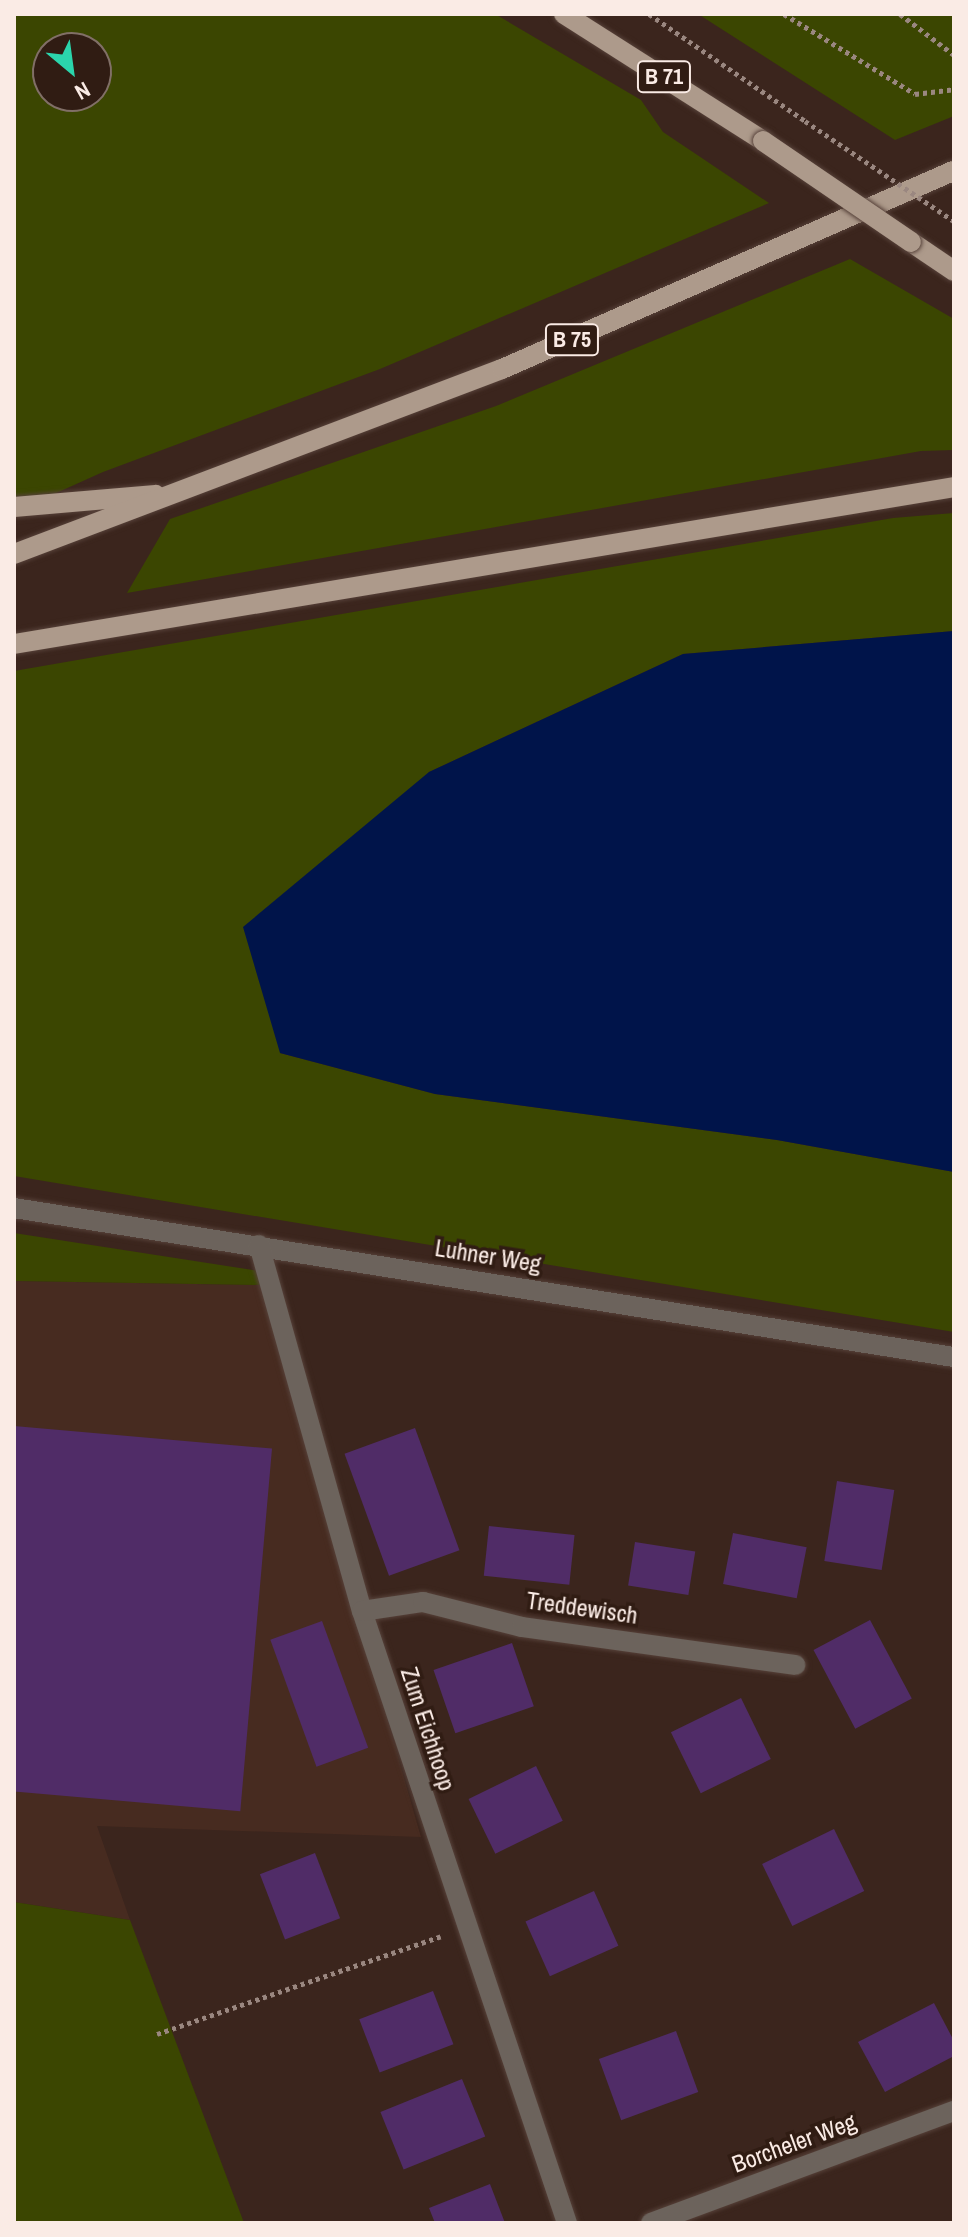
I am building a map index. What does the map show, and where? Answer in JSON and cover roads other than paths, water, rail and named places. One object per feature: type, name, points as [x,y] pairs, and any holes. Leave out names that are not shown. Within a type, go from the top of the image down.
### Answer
[{"type":"main road","name":"B 71","points":[[564,14],[763,141],[954,271]]},
{"type":"main road","name":"B 75","points":[[14,554],[183,493],[516,363],[954,171]]},
{"type":"main road","points":[[14,644],[954,487]]},
{"type":"main road","points":[[14,507],[183,493]]},
{"type":"street","name":"Luhner Weg","points":[[14,1208],[954,1357]]},
{"type":"street","name":"Zum Eichhoop","points":[[259,1245],[362,1611],[465,1928],[567,2223]]},
{"type":"street","name":"Treddewisch","points":[[362,1611],[423,1602],[522,1627],[795,1665]]},
{"type":"street","name":"Borcheler Weg","points":[[651,2223],[954,2111]]}]
